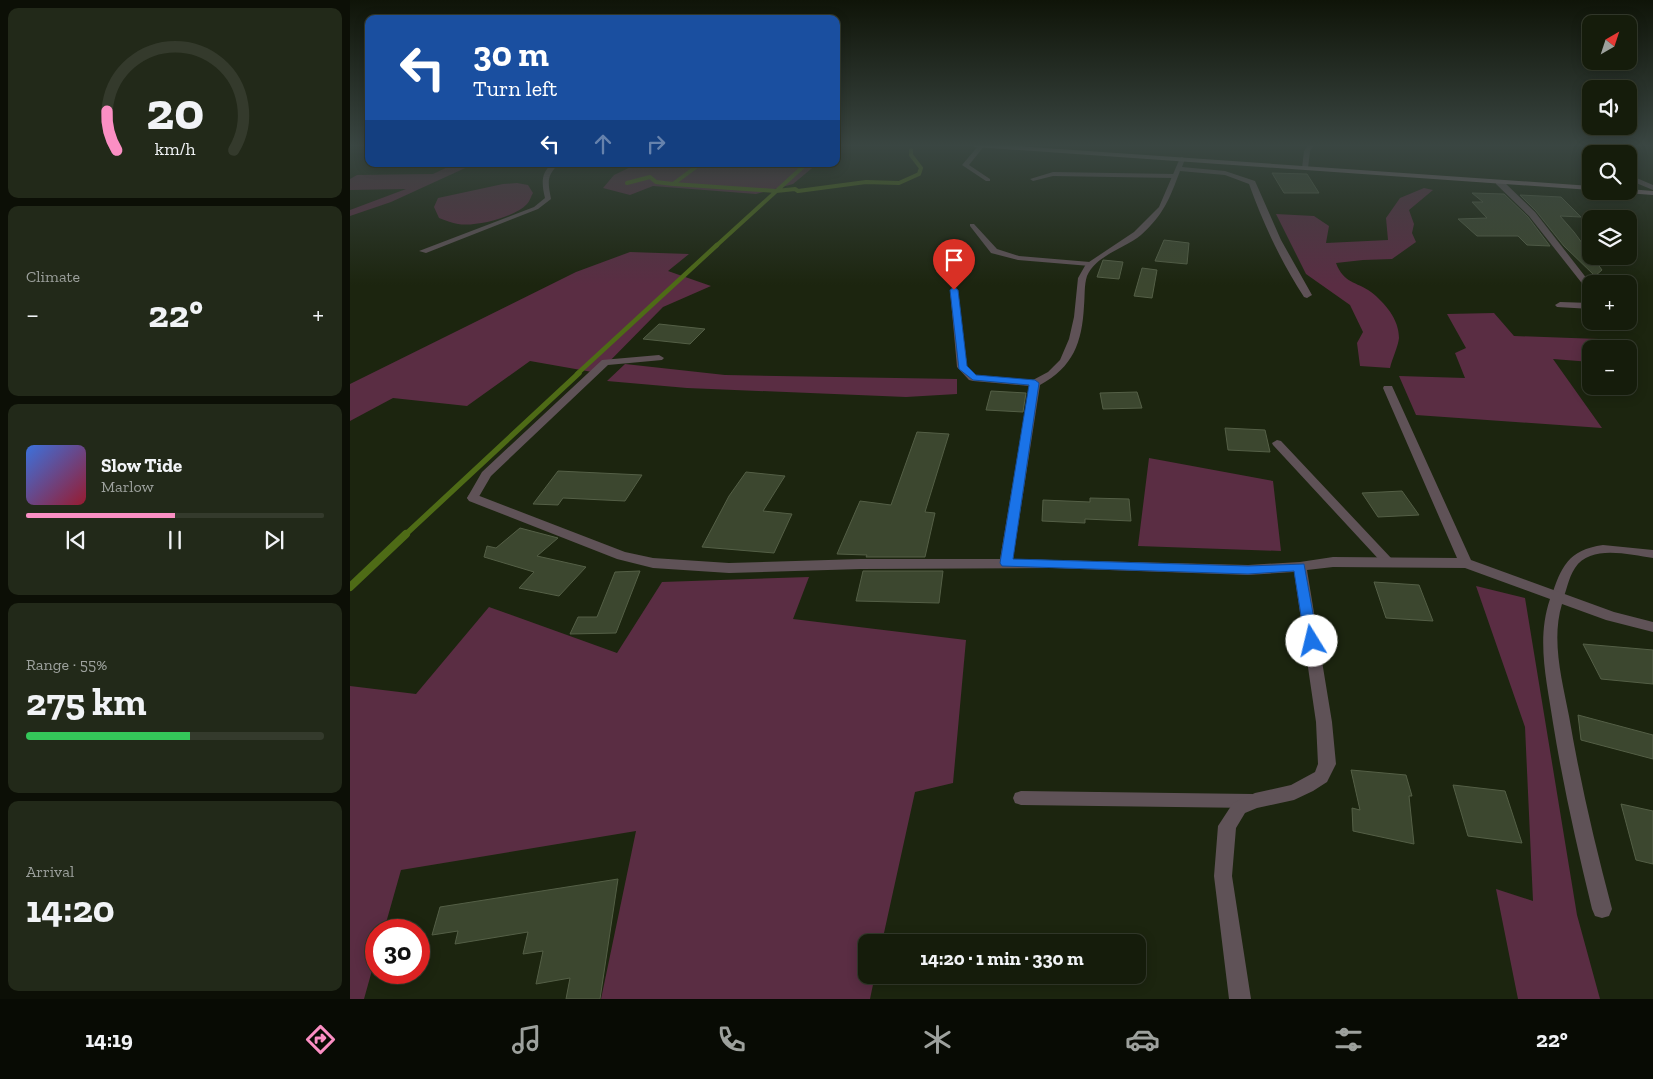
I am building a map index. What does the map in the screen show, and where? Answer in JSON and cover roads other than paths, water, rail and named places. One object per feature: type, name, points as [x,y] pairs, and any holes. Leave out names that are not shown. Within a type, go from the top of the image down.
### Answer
[{"type":"street","points":[[954,290],[962,367],[973,378],[1035,383],[1052,374],[1065,361],[1080,317],[1082,278],[1090,264],[1137,234],[1162,208],[1168,192]]},
{"type":"street","points":[[1255,192],[1262,211],[1288,263],[1307,295]]},
{"type":"street","points":[[1509,192],[1532,214],[1582,278]]},
{"type":"street","points":[[1637,192],[1653,193]]},
{"type":"street","points":[[1560,305],[1582,306]]},
{"type":"street","points":[[1006,563],[1035,383]]},
{"type":"street","points":[[1388,388],[1466,563]]},
{"type":"street","points":[[473,498],[622,556],[653,563],[729,568],[1006,563],[1136,565],[1248,570],[1300,567],[1333,562],[1466,563],[1557,598],[1611,616],[1653,627]]},
{"type":"street","points":[[1240,999],[1231,944],[1223,868],[1227,826],[1239,808],[1255,801],[1285,794],[1307,786],[1321,777],[1327,764],[1324,722],[1300,567]]},
{"type":"street","points":[[1557,598],[1550,613],[1551,649],[1556,686],[1579,820],[1602,909]]},
{"type":"lane","points":[[423,251],[536,208],[548,198],[547,192]]},
{"type":"lane","points":[[972,225],[994,251],[1018,258],[1090,264]]},
{"type":"lane","points":[[473,498],[486,474],[605,362],[659,358]]},
{"type":"lane","points":[[1277,443],[1388,562]]},
{"type":"lane","points":[[1557,598],[1566,575],[1576,559],[1599,548],[1653,554]]},
{"type":"lane","points":[[1021,798],[1255,801]]},
{"type":"waterway","points":[[716,246],[776,192]]},
{"type":"waterway","points":[[577,374],[717,245]]},
{"type":"waterway","points":[[405,535],[579,373]]},
{"type":"waterway","points":[[350,587],[406,534]]}]
